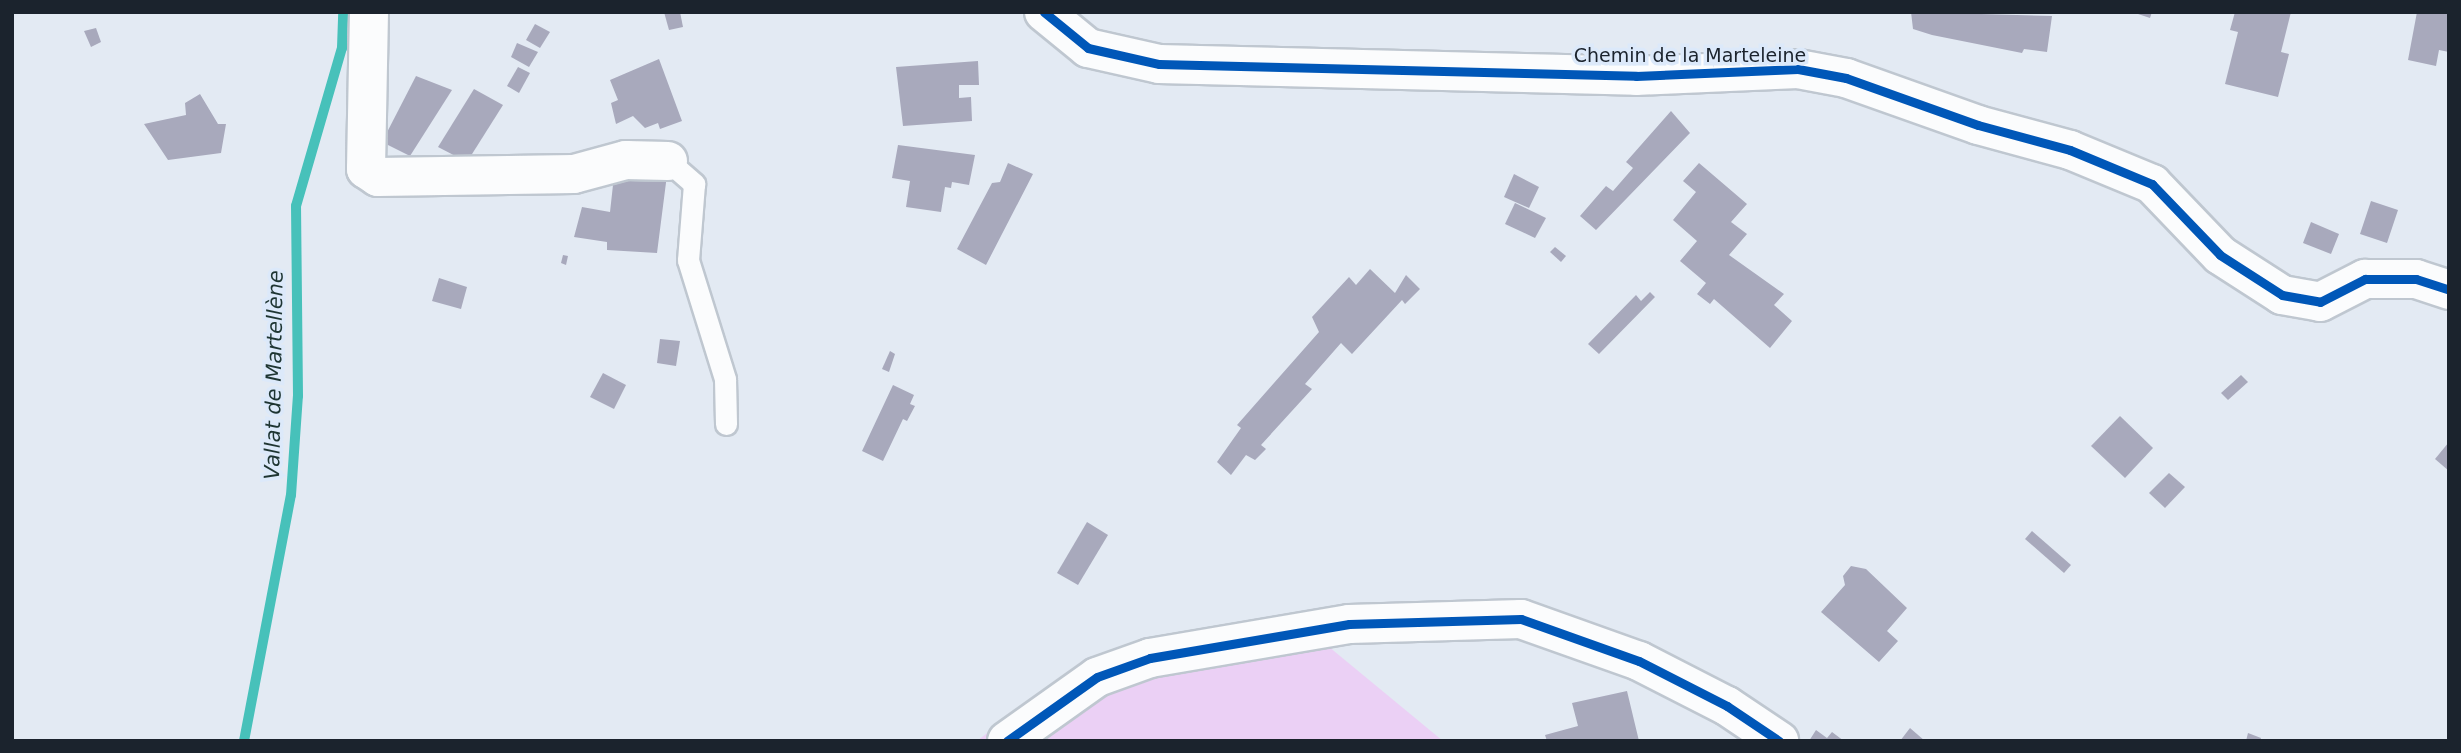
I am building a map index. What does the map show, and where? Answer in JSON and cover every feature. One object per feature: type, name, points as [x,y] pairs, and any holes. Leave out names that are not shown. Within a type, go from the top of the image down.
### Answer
[{"type":"street","points":[[369,12],[366,169],[378,177],[574,174],[626,160],[668,161]]},
{"type":"street","name":"Chemin de la Marteleine","points":[[1044,12],[1088,48],[1159,64],[1636,76],[1798,69],[1846,78],[1978,125],[2070,150],[2152,184],[2220,255],[2282,295],[2320,302],[2365,279],[2416,279],[2449,290]]},
{"type":"street","points":[[1007,741],[1097,677],[1150,658],[1349,624],[1521,619],[1639,661],[1727,706],[1779,741]]},
{"type":"lane","points":[[668,161],[694,184],[688,260],[725,379],[726,424]]},
{"type":"shaded area","points":[[1294,618],[1443,741],[977,741],[1010,715]]},
{"type":"building","points":[[664,12],[680,12],[683,27],[669,30]]},
{"type":"building","points":[[1911,12],[2052,16],[2047,52],[2024,49],[2022,53],[1932,35],[1913,29]]},
{"type":"building","points":[[2132,12],[2152,12],[2150,18]]},
{"type":"building","points":[[2235,12],[2291,12],[2281,52],[2289,54],[2278,97],[2225,84],[2238,32],[2230,30]]},
{"type":"building","points":[[2417,12],[2449,12],[2449,52],[2439,50],[2436,66],[2408,60]]},
{"type":"building","points":[[535,24],[550,32],[540,48],[526,40]]},
{"type":"building","points":[[96,28],[101,42],[91,47],[84,31]]},
{"type":"building","points":[[517,43],[538,52],[529,67],[511,57]]},
{"type":"building","points":[[659,59],[682,121],[660,129],[658,123],[645,128],[633,116],[616,124],[611,103],[618,100],[610,80]]},
{"type":"building","points":[[978,61],[979,85],[959,85],[959,98],[971,97],[972,121],[903,126],[896,67]]},
{"type":"building","points":[[518,67],[530,73],[519,93],[507,86]]},
{"type":"building","points":[[416,76],[452,90],[410,156],[382,142]]},
{"type":"building","points":[[474,89],[503,105],[467,162],[438,147]]},
{"type":"building","points":[[200,94],[218,124],[226,124],[221,153],[168,160],[144,124],[186,115],[185,103]]},
{"type":"building","points":[[1671,111],[1690,133],[1596,230],[1580,216],[1606,186],[1613,191],[1633,168],[1626,162]]},
{"type":"building","points":[[898,145],[975,155],[969,185],[952,182],[951,188],[945,187],[941,212],[906,207],[910,181],[892,178]]},
{"type":"building","points":[[1008,163],[1033,174],[986,265],[957,249],[992,183],[1000,182]]},
{"type":"building","points":[[1699,163],[1747,204],[1731,222],[1747,234],[1729,255],[1784,294],[1774,305],[1792,321],[1770,348],[1714,299],[1710,304],[1697,294],[1706,283],[1680,261],[1697,241],[1673,220],[1696,192],[1683,181]]},
{"type":"building","points":[[615,167],[668,167],[657,253],[607,250],[607,242],[574,237],[582,207],[610,212]]},
{"type":"building","points":[[1514,174],[1539,187],[1529,208],[1504,197]]},
{"type":"building","points":[[2371,201],[2398,210],[2387,243],[2360,234]]},
{"type":"building","points":[[1515,203],[1546,218],[1535,238],[1505,224]]},
{"type":"building","points":[[2311,222],[2339,234],[2331,254],[2303,243]]},
{"type":"building","points":[[1555,247],[1566,256],[1561,262],[1550,252]]},
{"type":"building","points":[[563,255],[568,256],[566,265],[561,263]]},
{"type":"building","points":[[1370,269],[1395,293],[1406,275],[1420,289],[1405,304],[1402,300],[1352,354],[1341,343],[1305,384],[1312,389],[1261,445],[1266,449],[1255,460],[1246,455],[1231,475],[1217,462],[1241,428],[1237,425],[1319,332],[1312,317],[1349,277],[1356,285]]},
{"type":"building","points":[[439,278],[467,287],[461,309],[432,301]]},
{"type":"building","points":[[1650,292],[1655,297],[1599,354],[1588,344],[1636,295],[1641,301]]},
{"type":"building","points":[[660,339],[680,341],[676,366],[657,363]]},
{"type":"building","points":[[890,351],[895,354],[889,372],[882,369]]},
{"type":"building","points":[[603,373],[626,385],[614,409],[590,397]]},
{"type":"building","points":[[2241,375],[2248,382],[2228,400],[2221,393]]},
{"type":"building","points":[[893,385],[914,395],[910,404],[915,406],[907,421],[903,419],[883,461],[862,451]]},
{"type":"building","points":[[2120,416],[2153,448],[2125,478],[2091,446]]},
{"type":"building","points":[[2449,442],[2449,471],[2435,459]]},
{"type":"building","points":[[2169,473],[2185,487],[2165,508],[2149,493]]},
{"type":"building","points":[[1087,522],[1108,535],[1078,585],[1057,573]]},
{"type":"building","points":[[2032,531],[2071,565],[2064,573],[2025,539]]},
{"type":"building","points":[[1851,566],[1866,569],[1907,608],[1887,631],[1898,641],[1879,662],[1821,612],[1845,585],[1843,576]]},
{"type":"building","points":[[1627,691],[1639,741],[1547,741],[1545,735],[1578,726],[1572,703]]},
{"type":"building","points":[[1910,728],[1925,741],[1900,741]]},
{"type":"building","points":[[1816,730],[1827,738],[1832,732],[1844,741],[1809,741]]},
{"type":"building","points":[[2248,733],[2261,738],[2260,741],[2246,741]]},
{"type":"waterway","name":"Vallat de Martellène","points":[[244,741],[291,495],[298,396],[296,206],[342,48],[343,12]]},
{"type":"cycle path","points":[[1044,12],[1088,48],[1159,64],[1636,76],[1798,69],[1846,78],[1978,125],[2070,150],[2152,184],[2220,255],[2282,295],[2320,302],[2365,279],[2416,279],[2449,290]]},
{"type":"cycle path","points":[[1007,741],[1097,677],[1150,658],[1349,624],[1521,619],[1639,661],[1727,706],[1779,741]]}]
